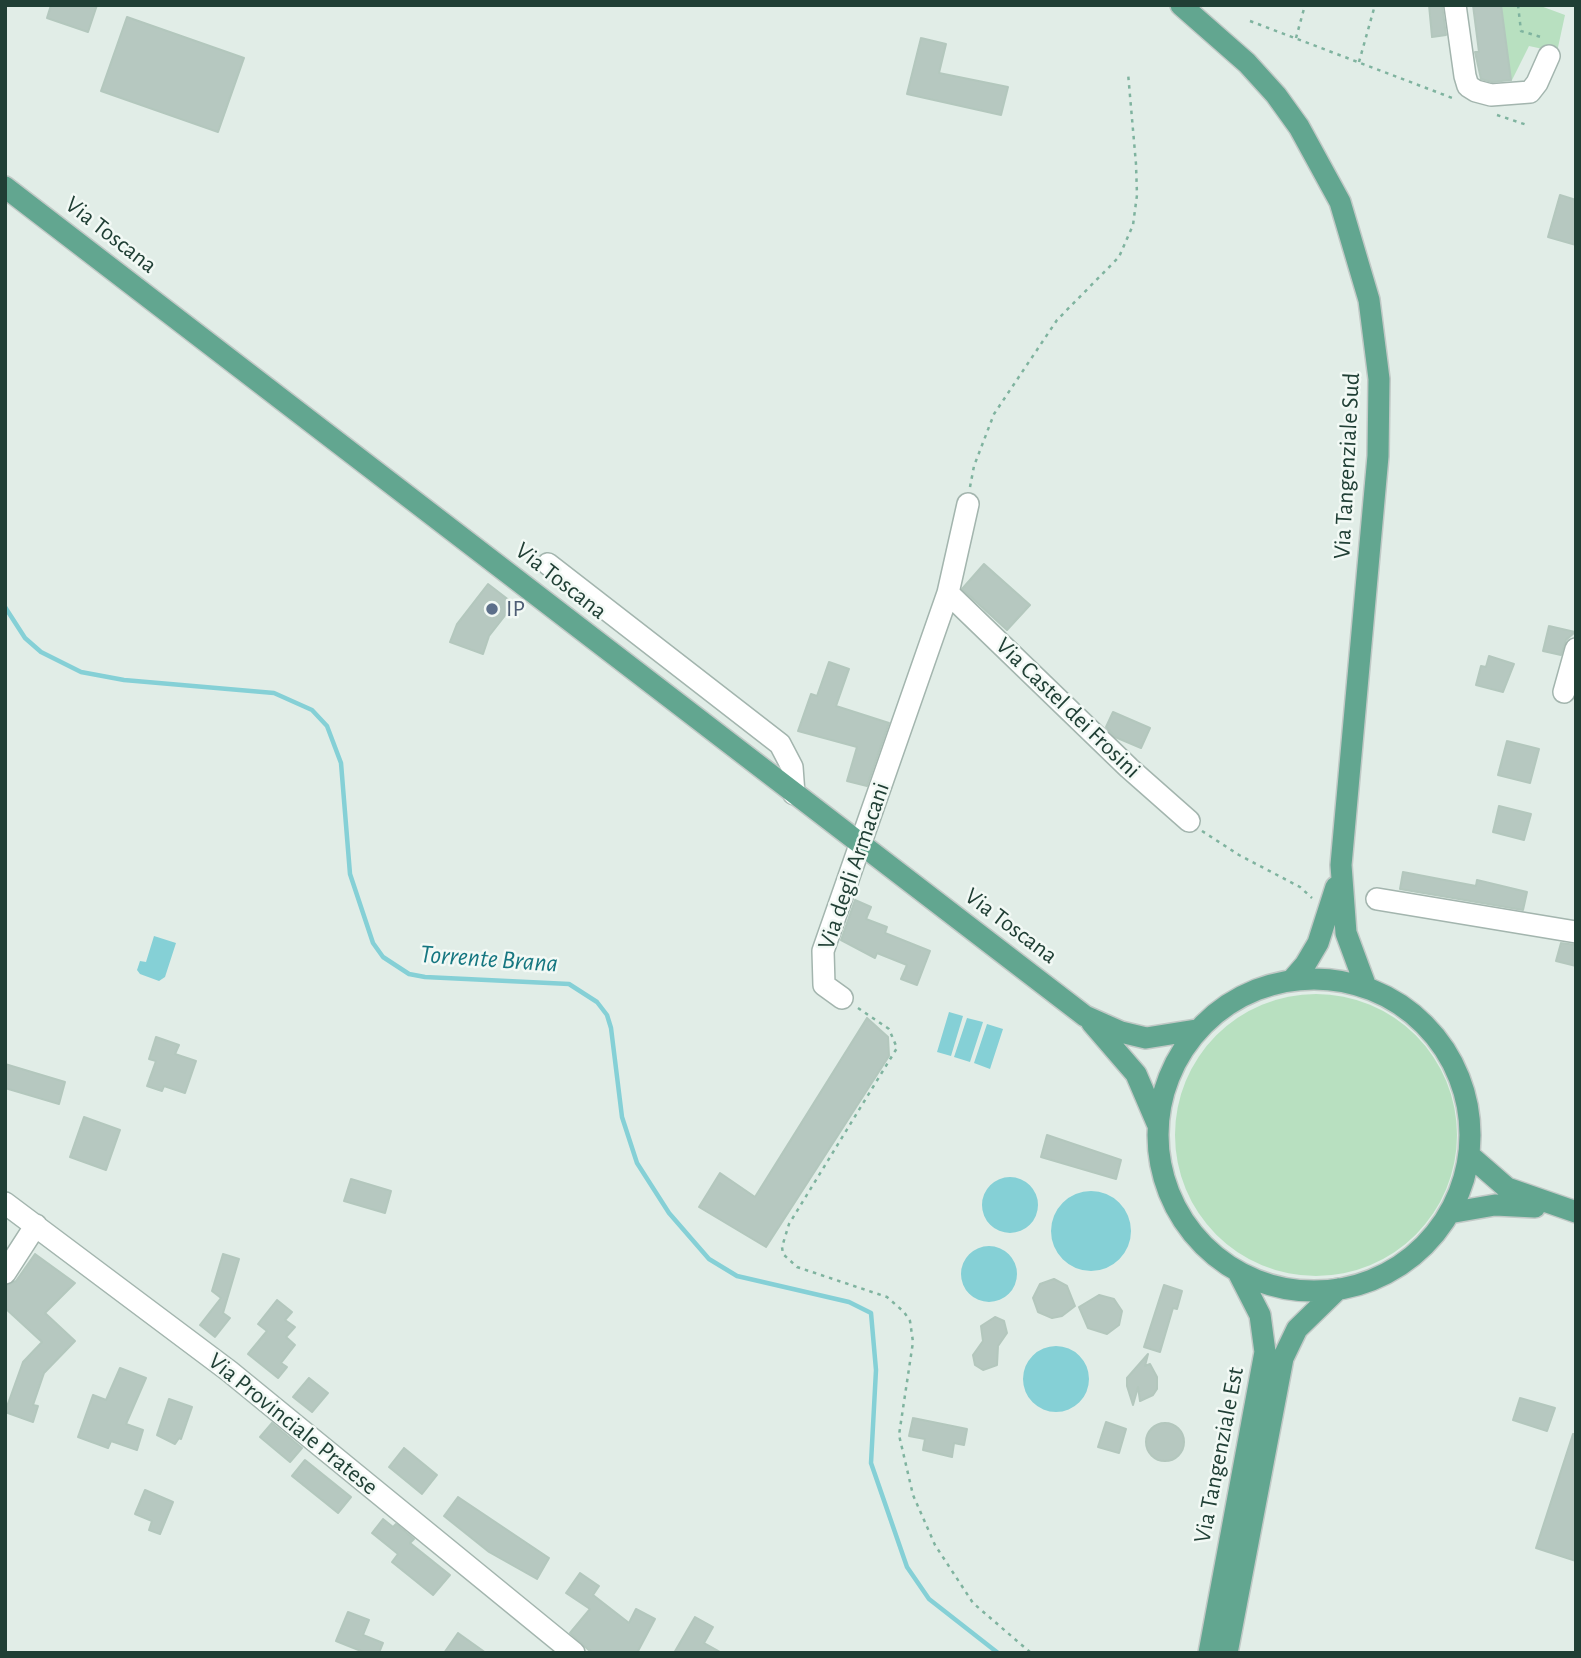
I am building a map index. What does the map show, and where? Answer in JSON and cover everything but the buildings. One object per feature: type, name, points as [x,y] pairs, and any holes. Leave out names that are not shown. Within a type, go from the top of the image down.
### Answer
[{"type":"main road","name":"Via Tangenziale Sud","points":[[1181,5],[1247,63],[1299,127],[1340,202],[1369,300],[1379,380],[1378,456],[1341,865],[1346,933],[1366,988]]},
{"type":"main road","name":"Via Toscana","points":[[5,187],[1085,1016],[1136,1074],[1157,1123]]},
{"type":"main road","name":"Via Tangenziale Sud","points":[[1292,980],[1306,965],[1318,943],[1341,865]]},
{"type":"main road","points":[[1329,979],[1366,988],[1412,1013],[1447,1053],[1467,1102],[1469,1155],[1465,1175],[1450,1213],[1420,1249],[1396,1268],[1368,1281],[1338,1289],[1286,1289],[1238,1272],[1203,1245],[1176,1209],[1159,1158],[1157,1123],[1170,1073],[1196,1031],[1240,997],[1292,980],[1329,979]]},
{"type":"main road","name":"Via Toscana","points":[[1085,1016],[1121,1032],[1146,1038],[1196,1031]]},
{"type":"main road","points":[[1469,1155],[1507,1188],[1571,1210]]},
{"type":"main road","points":[[1450,1213],[1495,1205],[1571,1210]]},
{"type":"main road","name":"Via Tangenziale Est","points":[[1209,1653],[1265,1353],[1263,1325],[1238,1272]]},
{"type":"main road","name":"Via Tangenziale Est","points":[[1227,1653],[1283,1358],[1297,1329],[1338,1289]]},
{"type":"street","points":[[1455,5],[1465,76],[1468,86],[1476,92],[1492,95],[1530,92],[1549,56]]},
{"type":"street","name":"Via degli Armacani","points":[[842,998],[824,985],[821,965],[823,951],[948,593],[968,504]]},
{"type":"street","points":[[548,564],[775,738],[790,757],[794,794]]},
{"type":"street","name":"Via Castel dei Frosini","points":[[948,593],[1129,768],[1189,821]]},
{"type":"street","points":[[1564,692],[1576,649]]},
{"type":"street","points":[[1377,899],[1576,932]]},
{"type":"street","name":"Via Provinciale Pratese","points":[[5,1203],[229,1371],[574,1653]]},
{"type":"street","points":[[5,1273],[36,1225]]},
{"type":"path","points":[[1296,38],[1305,5]]},
{"type":"path","points":[[1359,62],[1375,5]]},
{"type":"path","points":[[1518,5],[1521,31],[1554,41],[1549,56]]},
{"type":"path","points":[[1250,21],[1462,102]]},
{"type":"path","points":[[968,504],[974,466],[994,414],[1057,320],[1119,257],[1133,225],[1137,195],[1136,164],[1128,73]]},
{"type":"path","points":[[1488,111],[1527,125]]},
{"type":"path","points":[[1189,821],[1238,855],[1300,887],[1310,895],[1311,902]]},
{"type":"path","points":[[842,998],[889,1029],[897,1048],[789,1224],[782,1247],[783,1254],[797,1267],[887,1297],[904,1312],[909,1321],[913,1342],[899,1435],[913,1496],[935,1545],[973,1603],[1031,1653]]},
{"type":"green space","points":[[1501,5],[1538,5],[1565,15],[1557,52],[1529,46],[1511,82]]},
{"type":"green space","points":[[1330,994],[1344,996],[1383,1010],[1416,1035],[1434,1056],[1447,1081],[1455,1107],[1455,1163],[1447,1189],[1434,1214],[1416,1235],[1395,1253],[1370,1266],[1344,1274],[1302,1276],[1288,1274],[1249,1260],[1226,1244],[1207,1225],[1191,1202],[1177,1163],[1175,1121],[1177,1107],[1191,1068],[1207,1045],[1226,1026],[1249,1010],[1288,996]]},
{"type":"water","points":[[154,936],[176,943],[165,977],[159,981],[140,974],[137,970],[140,961],[146,962]]},
{"type":"water","points":[[949,1012],[963,1016],[951,1056],[937,1052]]},
{"type":"water","points":[[967,1018],[983,1022],[970,1062],[954,1057]]},
{"type":"water","points":[[987,1024],[1003,1029],[990,1069],[974,1063]]},
{"type":"water","points":[[1004,1177],[1016,1177],[1026,1181],[1034,1189],[1038,1205],[1034,1221],[1026,1229],[1016,1233],[1004,1233],[994,1229],[986,1221],[982,1211],[982,1199],[986,1189],[994,1181]]},
{"type":"water","points":[[1083,1191],[1099,1191],[1120,1202],[1131,1223],[1131,1239],[1120,1260],[1099,1271],[1083,1271],[1069,1265],[1057,1253],[1051,1239],[1051,1223],[1057,1209],[1069,1197]]},
{"type":"water","points":[[983,1246],[995,1246],[1005,1250],[1013,1258],[1017,1274],[1013,1290],[1005,1298],[995,1302],[983,1302],[973,1298],[965,1290],[961,1280],[961,1268],[965,1258],[973,1250]]},
{"type":"water","points":[[1049,1346],[1063,1346],[1075,1351],[1084,1360],[1089,1379],[1087,1392],[1080,1403],[1063,1412],[1049,1412],[1037,1407],[1028,1398],[1023,1386],[1023,1372],[1028,1360],[1037,1351]]},
{"type":"waterway","name":"Torrente Brana","points":[[5,607],[25,638],[41,652],[81,672],[124,680],[274,693],[312,710],[327,726],[341,763],[350,874],[373,943],[383,957],[409,974],[425,977],[569,984],[597,1002],[607,1015],[611,1028],[622,1117],[637,1163],[669,1213],[709,1259],[737,1276],[849,1302],[871,1313],[876,1370],[871,1463],[907,1567],[929,1599],[998,1653]]},
{"type":"place","name":"IP","points":[[492,609]]}]
